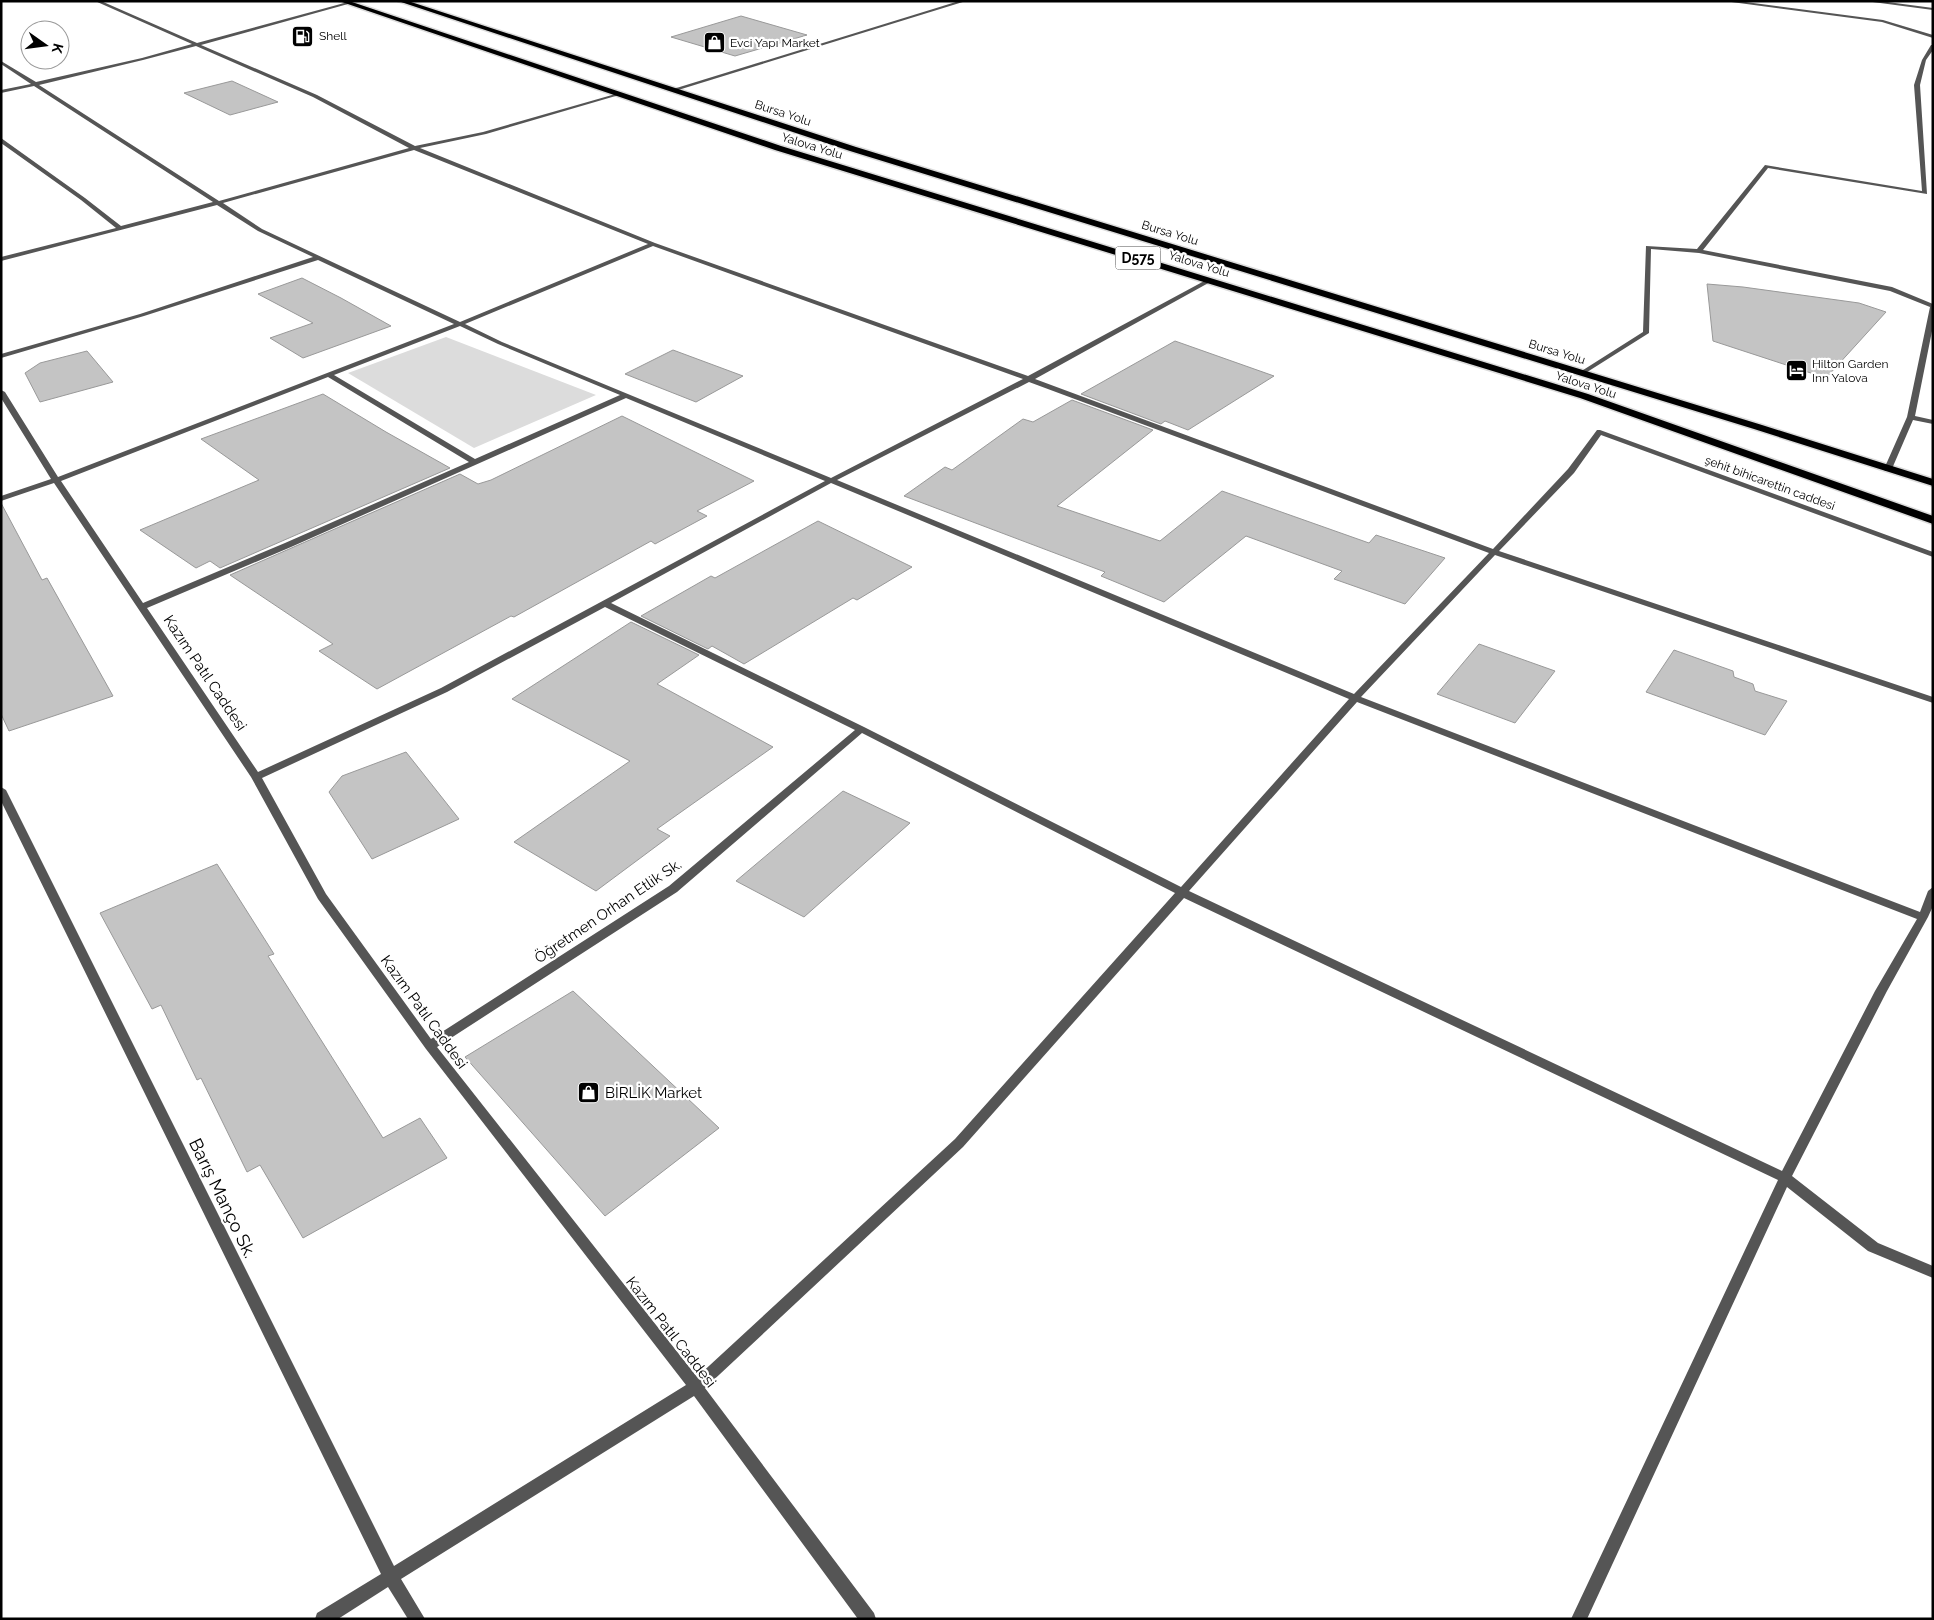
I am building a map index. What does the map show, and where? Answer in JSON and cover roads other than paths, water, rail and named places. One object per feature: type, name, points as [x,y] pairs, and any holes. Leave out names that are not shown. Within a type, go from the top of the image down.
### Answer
[{"type":"highway","name":"Bursa Yolu","points":[[401,1],[853,149],[1933,483]]},
{"type":"highway","name":"Yalova Yolu","points":[[344,2],[778,148],[1584,396],[1933,520]]},
{"type":"street","points":[[97,1],[315,96],[414,148],[653,244],[1029,379],[1494,552],[1933,700]]},
{"type":"street","points":[[673,90],[964,1]]},
{"type":"street","points":[[1726,1],[1883,20],[1933,37]]},
{"type":"street","points":[[1867,1],[1933,9]]},
{"type":"street","points":[[1,92],[195,45],[344,2]]},
{"type":"street","points":[[1699,252],[1767,166],[1926,194],[1916,86],[1924,60],[1933,46]]},
{"type":"street","points":[[1924,60],[1933,62]]},
{"type":"street","points":[[1,62],[260,230],[500,344],[1355,698],[1923,917]]},
{"type":"street","points":[[1,259],[218,203],[414,148],[484,132],[617,94]]},
{"type":"street","points":[[1,140],[121,229]]},
{"type":"street","points":[[1,499],[56,480],[460,324],[653,244]]},
{"type":"street","points":[[1582,373],[1646,333],[1648,246],[1699,252],[1892,289],[1933,307],[1911,417],[1888,469]]},
{"type":"street","points":[[1,356],[142,315],[318,258]]},
{"type":"street","points":[[256,776],[444,690],[832,480],[1029,379],[1210,280]]},
{"type":"street","points":[[329,375],[475,462]]},
{"type":"street","name":"Kazım Patıl Caddesi","points":[[1,392],[56,480],[256,776],[322,896],[430,1046],[696,1387],[868,1619]]},
{"type":"street","points":[[142,607],[288,545],[626,395]]},
{"type":"street","points":[[1911,417],[1933,422]]},
{"type":"street","name":"şehit bihicarettin caddesi","points":[[1494,552],[1571,471],[1600,432],[1933,555]]},
{"type":"street","points":[[323,1619],[696,1387],[959,1143],[1355,698],[1494,552]]},
{"type":"street","points":[[604,603],[861,729],[1181,892],[1786,1178],[1874,1247],[1933,1272]]},
{"type":"street","name":"Öğretmen Orhan Etlik Sk.","points":[[430,1046],[673,889],[861,729]]},
{"type":"street","name":"Barış Manço Sk.","points":[[1,790],[391,1577],[417,1619]]},
{"type":"street","points":[[1579,1619],[1786,1178],[1882,991],[1923,917],[1933,891]]},
{"type":"place","name":"Shell","points":[[303,36]]},
{"type":"place","name":"Evci Yapı Market","points":[[714,43]]},
{"type":"place","name":"Hilton Garden Inn Yalova","points":[[1796,371]]},
{"type":"place","name":"BİRLİK Market","points":[[589,1093]]}]
